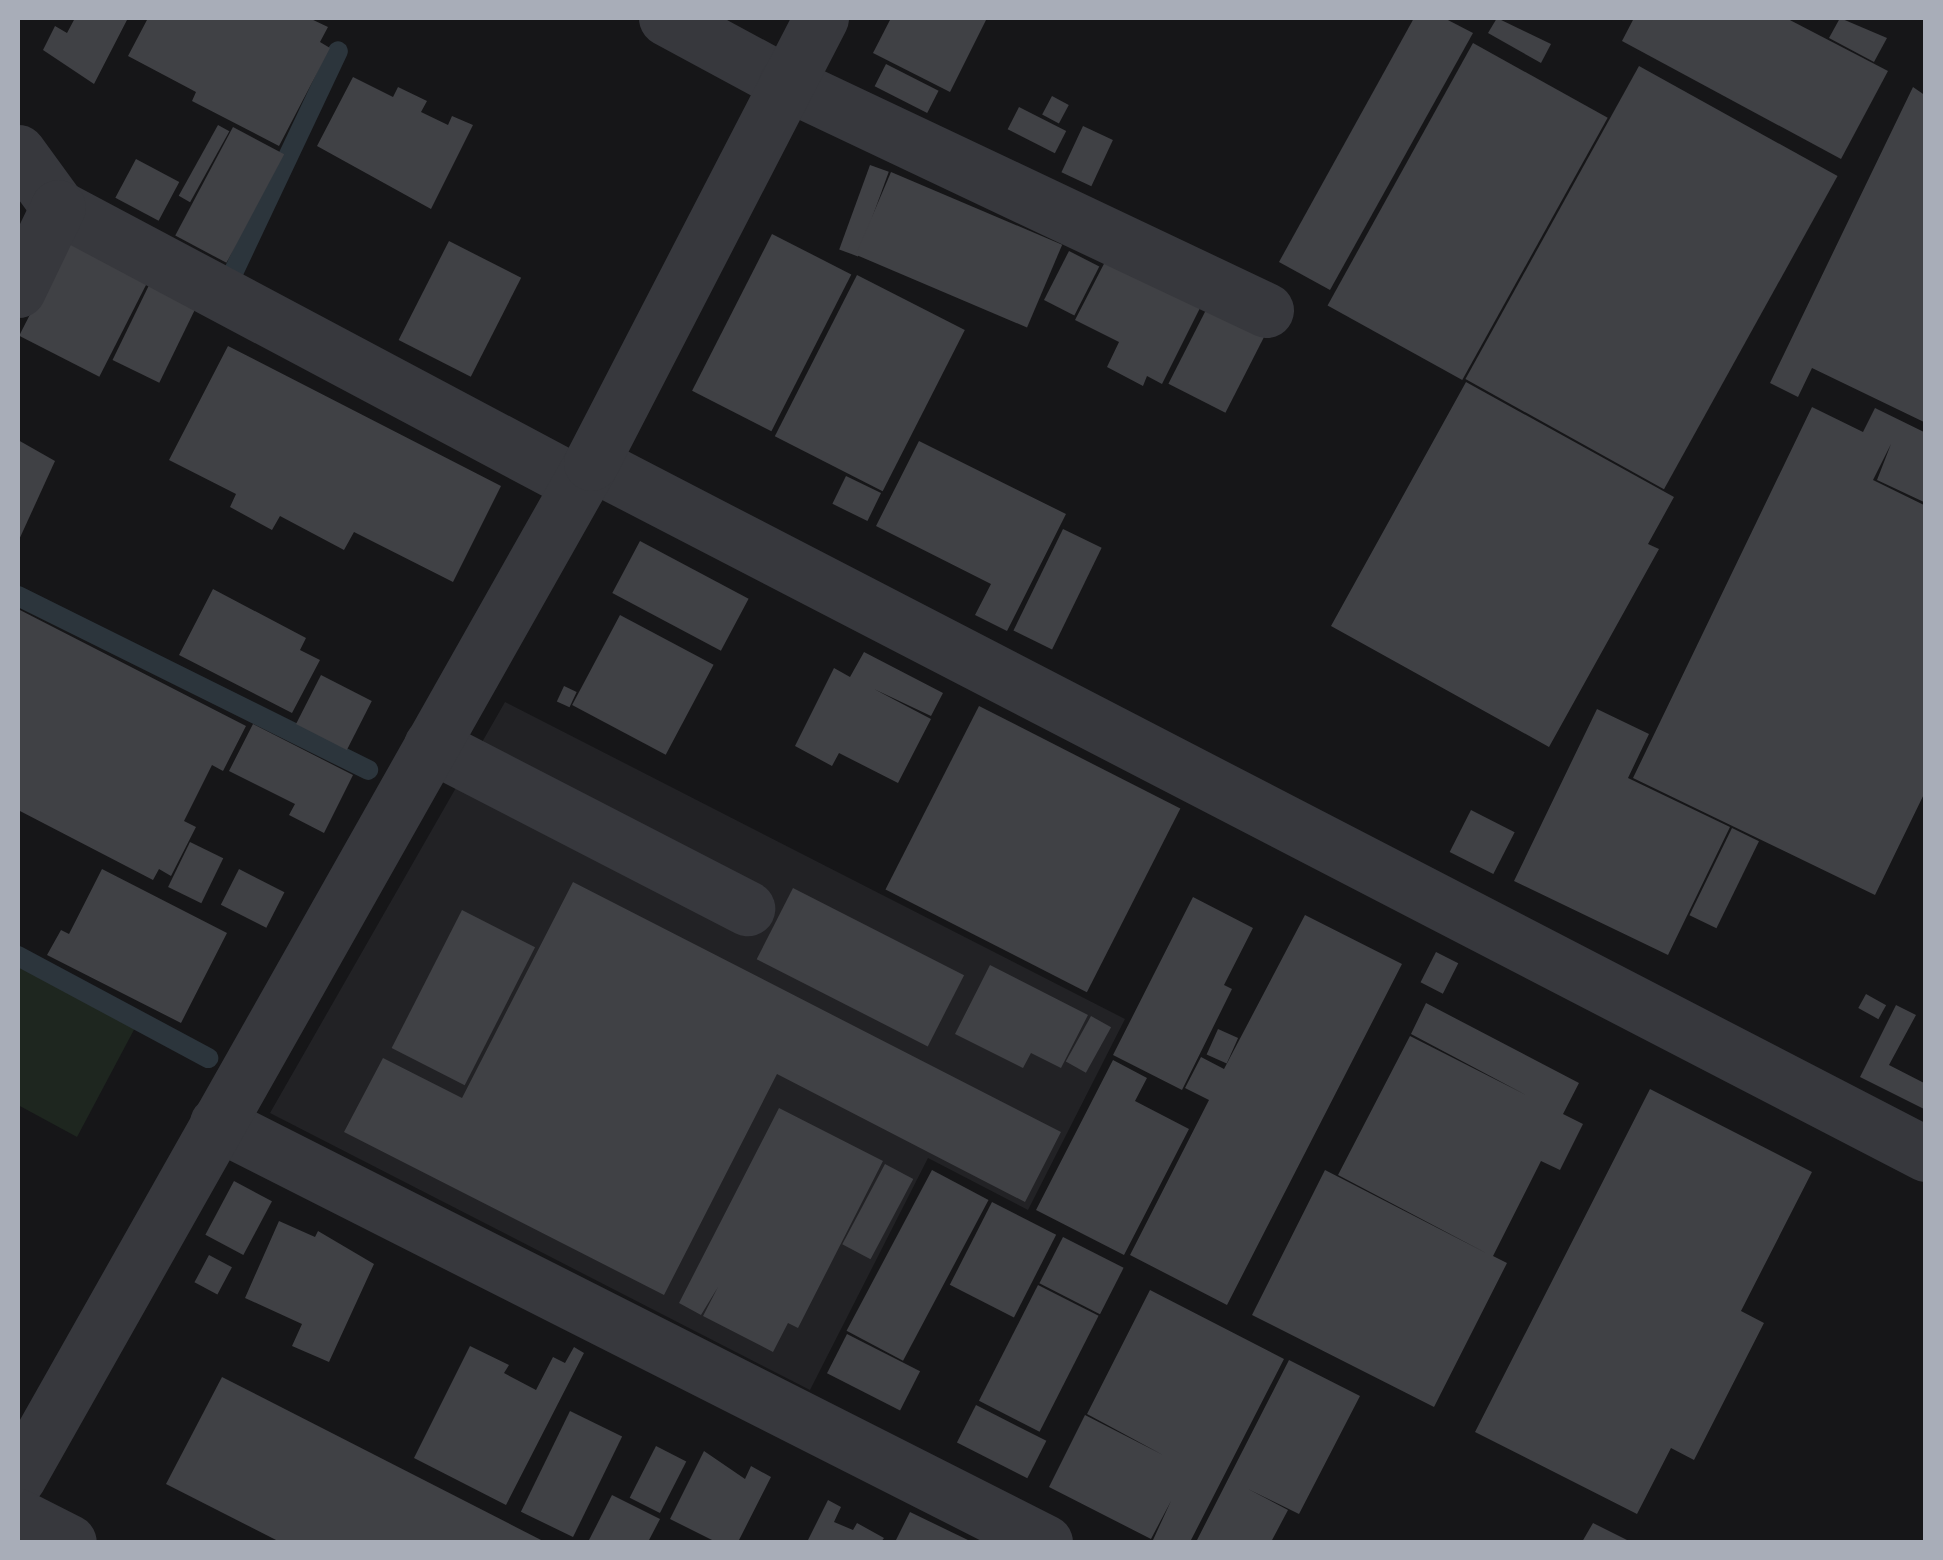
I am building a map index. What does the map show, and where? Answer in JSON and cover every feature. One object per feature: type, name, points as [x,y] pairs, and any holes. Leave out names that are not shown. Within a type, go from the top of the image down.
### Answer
[{"type":"street","points":[[666,18],[786,83],[1266,310]]},
{"type":"street","points":[[18,1478],[584,474],[820,18]]},
{"type":"street","points":[[18,152],[58,207],[1926,1154]]},
{"type":"street","points":[[18,290],[58,207]]},
{"type":"street","points":[[431,745],[747,908]]},
{"type":"street","points":[[218,1123],[1044,1542]]},
{"type":"street","points":[[18,1516],[69,1542]]},
{"type":"shaded area","points":[[505,702],[1125,1019],[1028,1210],[928,1158],[810,1390],[270,1113]]},
{"type":"shaded area","points":[[18,962],[136,1026],[77,1137],[18,1105]]},
{"type":"building","points":[[75,18],[128,18],[94,84],[43,50],[55,26],[67,33]]},
{"type":"building","points":[[148,18],[309,18],[328,27],[320,42],[330,48],[279,146],[192,101],[196,92],[128,56]]},
{"type":"building","points":[[891,18],[987,18],[950,92],[873,53]]},
{"type":"building","points":[[1414,18],[1444,18],[1473,33],[1330,290],[1279,262]]},
{"type":"building","points":[[1497,18],[1551,44],[1541,63],[1488,33]]},
{"type":"building","points":[[1634,18],[1786,18],[1888,71],[1841,159],[1622,41]]},
{"type":"building","points":[[1840,18],[1887,38],[1874,62],[1829,38]]},
{"type":"building","points":[[1473,43],[1608,118],[1462,380],[1328,305]]},
{"type":"building","points":[[886,64],[939,91],[927,113],[875,86]]},
{"type":"building","points":[[1639,66],[1838,176],[1664,489],[1465,379]]},
{"type":"building","points":[[353,77],[393,97],[398,87],[427,101],[421,112],[448,125],[452,116],[473,125],[431,209],[317,146]]},
{"type":"building","points":[[1913,87],[1926,96],[1926,423],[1812,368],[1798,397],[1770,383]]},
{"type":"building","points":[[1052,96],[1069,105],[1059,123],[1042,115]]},
{"type":"building","points":[[1019,107],[1066,131],[1055,153],[1008,129]]},
{"type":"building","points":[[218,125],[229,131],[190,202],[179,196]]},
{"type":"building","points":[[1083,126],[1113,140],[1091,186],[1061,172]]},
{"type":"building","points":[[233,127],[284,154],[226,263],[175,236]]},
{"type":"building","points":[[136,159],[179,182],[159,221],[115,198]]},
{"type":"building","points":[[870,165],[889,172],[858,256],[839,250]]},
{"type":"building","points":[[891,172],[1062,245],[1027,328],[856,255]]},
{"type":"building","points":[[772,234],[851,274],[771,431],[692,391]]},
{"type":"building","points":[[70,236],[150,277],[99,377],[19,336]]},
{"type":"building","points":[[449,241],[521,278],[471,377],[399,340]]},
{"type":"building","points":[[1069,251],[1099,266],[1074,315],[1044,300]]},
{"type":"building","points":[[1108,256],[1202,304],[1162,384],[1147,376],[1143,386],[1107,367],[1119,342],[1075,320]]},
{"type":"building","points":[[857,275],[965,330],[883,491],[775,436]]},
{"type":"building","points":[[152,279],[199,302],[159,383],[113,360]]},
{"type":"building","points":[[1207,308],[1264,337],[1225,413],[1168,384]]},
{"type":"building","points":[[228,346],[501,486],[453,582],[354,532],[344,550],[280,516],[272,530],[230,507],[236,494],[169,460]]},
{"type":"building","points":[[1466,382],[1674,497],[1648,544],[1659,549],[1549,747],[1331,626]]},
{"type":"building","points":[[1812,407],[1863,432],[1875,408],[1926,433],[1926,503],[1877,480],[1891,444],[1873,480],[1926,506],[1926,790],[1875,895],[1633,778]]},
{"type":"building","points":[[18,440],[55,461],[18,542]]},
{"type":"building","points":[[919,441],[1066,514],[1007,631],[975,615],[991,584],[876,526]]},
{"type":"building","points":[[846,476],[881,493],[867,521],[832,504]]},
{"type":"building","points":[[1063,529],[1102,548],[1052,649],[1013,631]]},
{"type":"building","points":[[640,541],[749,599],[721,651],[612,593]]},
{"type":"building","points":[[213,589],[306,638],[300,650],[320,660],[292,713],[179,655]]},
{"type":"building","points":[[18,609],[246,726],[223,771],[212,765],[184,821],[196,827],[171,876],[159,869],[153,880],[18,810]]},
{"type":"building","points":[[620,615],[714,665],[666,755],[572,705]]},
{"type":"building","points":[[864,652],[943,693],[931,716],[874,689],[931,719],[898,783],[839,753],[832,766],[795,746],[834,668],[850,677]]},
{"type":"building","points":[[321,675],[372,701],[347,750],[296,724]]},
{"type":"building","points":[[564,686],[577,692],[570,707],[557,701]]},
{"type":"building","points":[[979,706],[1180,809],[1087,992],[885,890]]},
{"type":"building","points":[[1597,709],[1649,734],[1628,778],[1730,827],[1668,955],[1514,881]]},
{"type":"building","points":[[253,724],[353,775],[324,833],[289,815],[295,804],[229,771]]},
{"type":"building","points":[[1471,810],[1515,832],[1493,874],[1450,852]]},
{"type":"building","points":[[1732,828],[1759,841],[1716,928],[1689,915]]},
{"type":"building","points":[[190,842],[223,858],[201,903],[168,887]]},
{"type":"building","points":[[102,869],[227,933],[181,1023],[47,955],[61,930],[69,934]]},
{"type":"building","points":[[239,869],[284,892],[266,928],[221,905]]},
{"type":"building","points":[[573,882],[1061,1132],[1025,1202],[777,1074],[664,1295],[344,1132],[383,1058],[462,1098]]},
{"type":"building","points":[[793,888],[964,975],[928,1046],[757,959]]},
{"type":"building","points":[[1193,897],[1253,928],[1224,985],[1232,989],[1182,1090],[1113,1055]]},
{"type":"building","points":[[462,910],[535,947],[465,1085],[392,1048]]},
{"type":"building","points":[[1305,915],[1402,964],[1227,1305],[1130,1255],[1209,1100],[1185,1088],[1201,1057],[1224,1069]]},
{"type":"building","points":[[1436,952],[1458,963],[1443,994],[1421,982]]},
{"type":"building","points":[[990,965],[1088,1015],[1061,1068],[1031,1053],[1023,1068],[955,1034]]},
{"type":"building","points":[[1866,994],[1886,1005],[1878,1019],[1858,1008]]},
{"type":"building","points":[[1426,1003],[1579,1083],[1563,1114],[1583,1124],[1560,1170],[1541,1161],[1493,1256],[1507,1263],[1434,1407],[1252,1315],[1325,1170],[1488,1254],[1338,1175],[1410,1036],[1526,1095],[1411,1034]]},
{"type":"building","points":[[1896,1005],[1916,1015],[1889,1065],[1926,1084],[1926,1110],[1860,1077]]},
{"type":"building","points":[[1091,1016],[1111,1027],[1086,1073],[1066,1061]]},
{"type":"building","points":[[1218,1029],[1238,1038],[1227,1064],[1207,1055]]},
{"type":"building","points":[[1113,1060],[1147,1078],[1135,1101],[1189,1129],[1124,1255],[1036,1210]]},
{"type":"building","points":[[1650,1089],[1812,1172],[1741,1311],[1764,1323],[1694,1460],[1671,1448],[1637,1514],[1475,1432]]},
{"type":"building","points":[[779,1108],[883,1161],[798,1328],[788,1323],[773,1352],[703,1316],[718,1287],[701,1315],[679,1303]]},
{"type":"building","points":[[885,1164],[913,1179],[871,1259],[842,1244]]},
{"type":"building","points":[[932,1170],[989,1200],[903,1361],[847,1331]]},
{"type":"building","points":[[234,1181],[272,1201],[243,1255],[205,1235]]},
{"type":"building","points":[[992,1202],[1056,1235],[1014,1318],[950,1285]]},
{"type":"building","points":[[279,1221],[315,1237],[318,1231],[374,1264],[329,1362],[292,1346],[302,1324],[245,1298]]},
{"type":"building","points":[[1063,1237],[1124,1268],[1100,1314],[1039,1283]]},
{"type":"building","points":[[209,1255],[232,1267],[217,1295],[194,1282]]},
{"type":"building","points":[[1038,1285],[1099,1316],[1040,1432],[979,1401]]},
{"type":"building","points":[[1150,1290],[1284,1359],[1190,1542],[1153,1540],[1171,1501],[1151,1539],[1049,1487],[1085,1415],[1163,1455],[1087,1414]]},
{"type":"building","points":[[847,1334],[920,1371],[900,1410],[827,1373]]},
{"type":"building","points":[[470,1346],[509,1365],[504,1373],[536,1390],[553,1357],[565,1363],[574,1347],[584,1353],[506,1505],[414,1458]]},
{"type":"building","points":[[1289,1360],[1360,1396],[1299,1514],[1248,1489],[1288,1510],[1271,1542],[1196,1542]]},
{"type":"building","points":[[222,1377],[545,1542],[280,1542],[166,1484]]},
{"type":"building","points":[[976,1405],[1046,1441],[1027,1478],[957,1442]]},
{"type":"building","points":[[570,1411],[622,1436],[573,1537],[521,1512]]},
{"type":"building","points":[[656,1446],[686,1461],[660,1513],[630,1498]]},
{"type":"building","points":[[704,1451],[745,1479],[751,1466],[771,1477],[738,1542],[716,1542],[670,1519]]},
{"type":"building","points":[[612,1495],[660,1519],[648,1542],[588,1542]]},
{"type":"building","points":[[828,1500],[841,1507],[834,1522],[853,1530],[857,1523],[884,1538],[881,1542],[807,1542]]},
{"type":"building","points":[[910,1512],[972,1542],[895,1542]]},
{"type":"building","points":[[1593,1523],[1631,1542],[1582,1542]]},
{"type":"waterway","points":[[234,271],[338,51]]},
{"type":"waterway","points":[[18,596],[368,770]]},
{"type":"waterway","points":[[18,956],[208,1058]]}]
